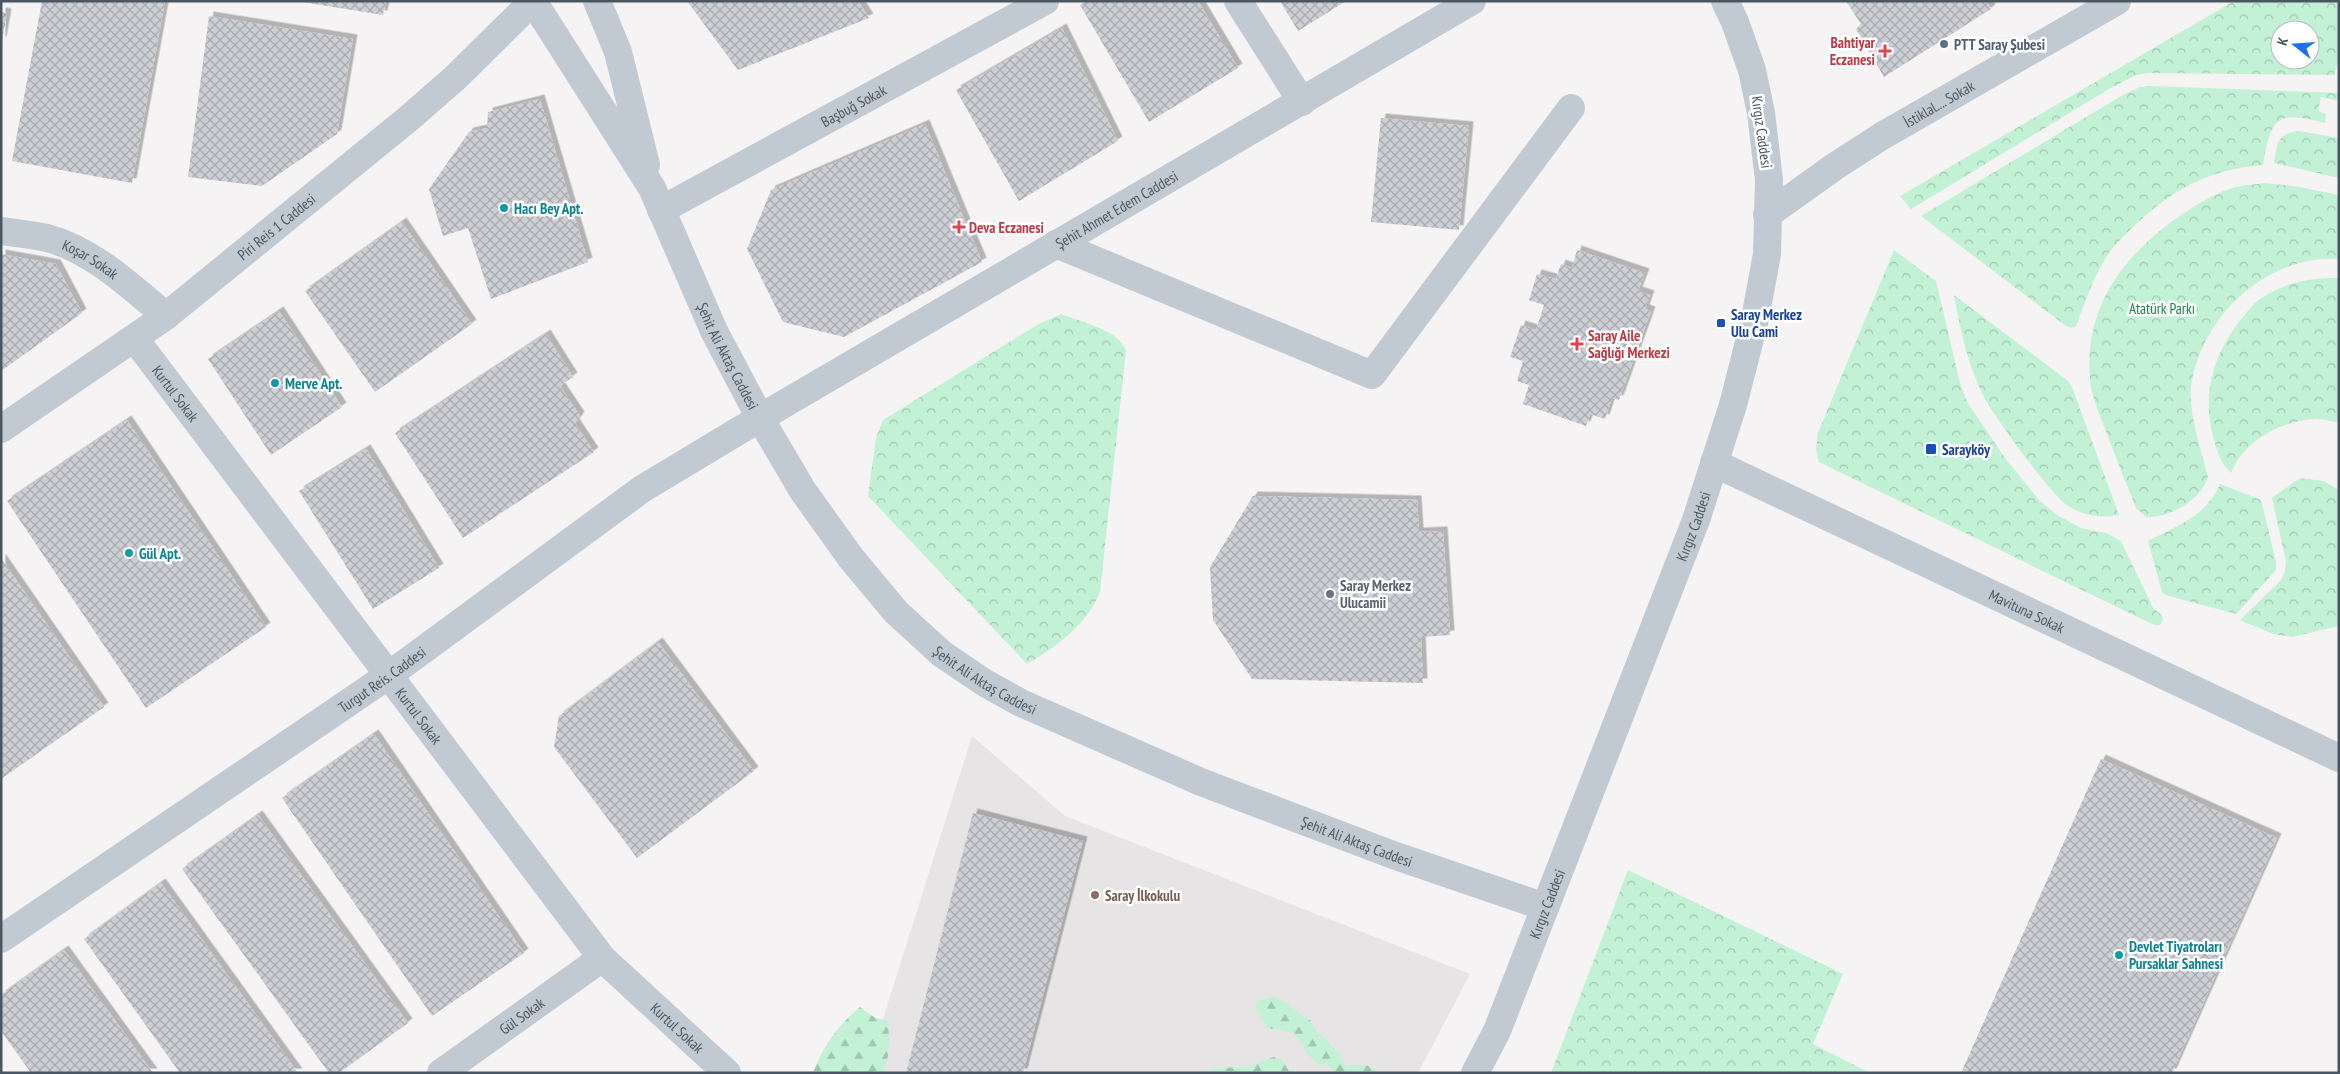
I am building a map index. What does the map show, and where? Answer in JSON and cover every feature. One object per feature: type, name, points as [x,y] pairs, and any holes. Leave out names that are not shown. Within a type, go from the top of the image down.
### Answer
[{"type":"street","name":"Şehit Ali Aktaş Caddesi","points":[[533,1],[657,199],[714,330],[760,418],[803,491],[851,558],[896,612],[942,654],[985,683],[1030,707],[1201,782],[1384,852],[1545,907]]},
{"type":"street","name":"Piri Reis 1 Caddesi","points":[[1,429],[166,316],[408,119],[455,78],[533,1]]},
{"type":"street","name":"Şehit Ali Aktaş Caddesi","points":[[597,1],[618,52],[657,199]]},
{"type":"street","name":"Başbuğ Sokak","points":[[657,199],[1044,1]]},
{"type":"street","points":[[1238,1],[1302,102]]},
{"type":"street","name":"Şehit Ahmet Edem Caddesi","points":[[760,418],[1472,1]]},
{"type":"street","name":"Kırgız Caddesi","points":[[1475,1073],[1497,1031],[1696,520],[1733,405],[1755,318],[1766,254],[1769,180],[1761,113],[1752,70],[1726,1]]},
{"type":"street","name":"İstiklal.... Sokak","points":[[1767,215],[1834,167],[1882,136],[2116,1]]},
{"type":"street","points":[[1056,244],[1372,375],[1571,108]]},
{"type":"street","name":"Koşar Sokak","points":[[1,230],[48,239],[74,248],[120,278],[166,316]]},
{"type":"street","name":"Kurtul Sokak","points":[[135,338],[602,958],[727,1073]]},
{"type":"street","name":"Turgut Reis. Caddesi","points":[[1,939],[389,675],[642,489],[760,418]]},
{"type":"street","name":"Mavituna Sokak","points":[[1714,463],[2339,758]]},
{"type":"street","name":"Gül Sokak","points":[[441,1073],[602,958]]},
{"type":"street","name":"Kırgız Caddesi","points":[[1488,1073],[1497,1031]]},
{"type":"shaded area","name":"Saray İlkokulu","points":[[972,736],[1065,816],[1470,974],[1418,1073],[866,1073]]},
{"type":"green space","points":[[2234,1],[2339,1],[2339,59],[2334,75],[2148,73],[2136,75],[2109,89],[1911,209],[1900,196]]},
{"type":"green space","points":[[2140,87],[2339,93],[2339,101],[2321,97],[2318,111],[2326,114],[2325,123],[2296,117],[2279,121],[2273,127],[2269,136],[2263,165],[2244,167],[2209,176],[2178,191],[2149,212],[2111,250],[2091,286],[2076,326],[2072,328],[2066,326],[1921,216],[2121,96]]},
{"type":"green space","points":[[2299,131],[2339,138],[2339,178],[2274,163],[2277,145],[2282,137]]},
{"type":"green space","name":"Atatürk Parkı","points":[[2264,183],[2294,186],[2339,195],[2339,259],[2312,260],[2286,267],[2263,279],[2241,295],[2223,314],[2208,336],[2197,361],[2191,387],[2193,420],[2208,477],[2199,493],[2183,506],[2155,517],[2146,517],[2136,508],[2092,393],[2089,361],[2092,336],[2098,313],[2120,272],[2136,253],[2174,220],[2201,202],[2223,192],[2238,187]]},
{"type":"green space","points":[[1894,250],[1936,281],[1960,383],[1967,402],[2005,458],[2038,499],[2057,515],[2081,528],[2106,533],[2121,541],[2153,608],[2162,615],[2163,620],[2160,625],[2154,625],[1819,462],[1816,449],[1818,433]]},
{"type":"green space","points":[[2339,278],[2339,423],[2316,419],[2303,420],[2277,428],[2254,442],[2245,451],[2231,473],[2224,465],[2218,451],[2210,420],[2209,405],[2212,376],[2222,348],[2248,311],[2256,302],[2268,294],[2297,282]]},
{"type":"green space","points":[[1954,295],[2068,381],[2072,387],[2119,515],[2093,515],[2080,512],[2068,506],[2049,487],[2011,438],[1984,397],[1973,373],[1965,347]]},
{"type":"green space","points":[[1061,314],[1107,331],[1126,350],[1100,592],[1087,615],[1070,634],[1027,664],[868,496],[876,438],[883,420],[1037,325]]},
{"type":"green space","points":[[2300,478],[2323,481],[2339,490],[2339,626],[2292,637],[2273,634],[2240,620],[2281,580],[2285,571],[2286,561],[2272,498]]},
{"type":"green space","points":[[2220,484],[2261,500],[2276,562],[2276,570],[2236,614],[2165,595],[2162,592],[2148,541],[2180,525],[2199,512],[2214,495]]},
{"type":"green space","points":[[1628,870],[1843,974],[1813,1044],[1870,1073],[1551,1073]]},
{"type":"green space","points":[[1274,997],[1284,1001],[1310,1020],[1318,1034],[1324,1037],[1338,1053],[1345,1066],[1367,1066],[1379,1073],[1335,1073],[1326,1063],[1320,1065],[1308,1055],[1300,1041],[1292,1033],[1268,1028],[1255,1008],[1257,1001]]},
{"type":"green space","points":[[860,1007],[875,1018],[888,1021],[888,1054],[882,1073],[813,1073],[832,1037]]},
{"type":"green space","points":[[1274,1057],[1282,1059],[1290,1073],[1199,1073],[1218,1068],[1247,1067]]},
{"type":"building","points":[[42,1],[165,1],[132,183],[12,161]]},
{"type":"building","points":[[296,1],[386,1],[383,15]]},
{"type":"building","points":[[687,1],[858,1],[869,18],[738,70]]},
{"type":"building","points":[[1087,1],[1198,1],[1238,68],[1149,122],[1080,5]]},
{"type":"building","points":[[1280,1],[1346,1],[1298,31]]},
{"type":"building","points":[[1846,1],[1986,1],[1991,9],[1884,77],[1856,29],[1861,24]]},
{"type":"building","points":[[1,12],[7,13],[2,41],[1,41]]},
{"type":"building","points":[[209,16],[353,39],[337,134],[262,186],[188,177]]},
{"type":"building","points":[[1062,28],[1118,141],[1019,201],[956,90]]},
{"type":"building","name":"Hacı Bey Apt.","points":[[540,99],[588,262],[491,299],[468,228],[443,236],[429,189],[469,132],[487,128],[488,112]]},
{"type":"building","points":[[1381,118],[1469,126],[1459,230],[1371,222]]},
{"type":"building","points":[[925,124],[982,262],[844,337],[783,322],[747,249],[771,190]]},
{"type":"building","points":[[402,222],[472,324],[375,392],[305,291]]},
{"type":"building","name":"Saray Aile Sağlığı Merkezi","points":[[1577,250],[1645,273],[1638,291],[1650,295],[1645,309],[1651,311],[1619,400],[1612,398],[1605,419],[1590,414],[1586,426],[1523,404],[1529,385],[1517,381],[1523,361],[1510,357],[1521,325],[1536,330],[1544,305],[1529,300],[1537,274],[1556,279],[1561,264],[1572,268]]},
{"type":"building","points":[[1,254],[56,264],[82,313],[1,371]]},
{"type":"building","name":"Merve Apt.","points":[[279,311],[342,407],[271,455],[208,359]]},
{"type":"building","points":[[546,334],[573,377],[560,386],[580,416],[575,423],[594,452],[463,538],[395,433]]},
{"type":"building","name":"Gül Apt.","points":[[127,420],[266,627],[146,708],[7,501]]},
{"type":"building","points":[[366,449],[439,568],[373,609],[299,491]]},
{"type":"building","name":"Saray Merkez Ulucamii","points":[[1253,496],[1417,500],[1419,532],[1443,531],[1450,635],[1421,637],[1423,683],[1252,679],[1213,620],[1210,567]]},
{"type":"building","points":[[1,558],[104,707],[1,779]]},
{"type":"building","points":[[658,642],[754,771],[637,858],[554,747],[559,716]]},
{"type":"building","points":[[374,734],[524,953],[432,1016],[282,798]]},
{"type":"building","name":"Devlet Tiyatroları Pursaklar Sahnesi","points":[[2101,759],[2277,838],[2172,1073],[1961,1073]]},
{"type":"building","points":[[973,813],[1083,841],[1023,1073],[906,1073]]},
{"type":"building","points":[[258,815],[408,1023],[339,1073],[329,1073],[182,869]]},
{"type":"building","points":[[161,883],[298,1073],[180,1073],[84,939]]},
{"type":"building","points":[[64,950],[153,1073],[31,1073],[1,1031],[1,995]]},
{"type":"place","name":"PTT Saray Şubesi","points":[[1944,44]]},
{"type":"place","name":"Bahtiyar Eczanesi","points":[[1885,51]]},
{"type":"place","name":"Hacı Bey Apt.","points":[[504,208]]},
{"type":"place","name":"Deva Eczanesi","points":[[959,227]]},
{"type":"place","name":"Saray Merkez Ulu Cami","points":[[1721,323]]},
{"type":"place","name":"Saray Aile Sağlığı Merkezi","points":[[1577,344]]},
{"type":"place","name":"Merve Apt.","points":[[275,383]]},
{"type":"place","name":"Sarayköy","points":[[1931,449]]},
{"type":"place","name":"Gül Apt.","points":[[129,553]]},
{"type":"place","name":"Saray Merkez Ulucamii","points":[[1330,594]]},
{"type":"place","name":"Saray İlkokulu","points":[[1095,895]]},
{"type":"place","name":"Devlet Tiyatroları Pursaklar Sahnesi","points":[[2119,955]]}]
